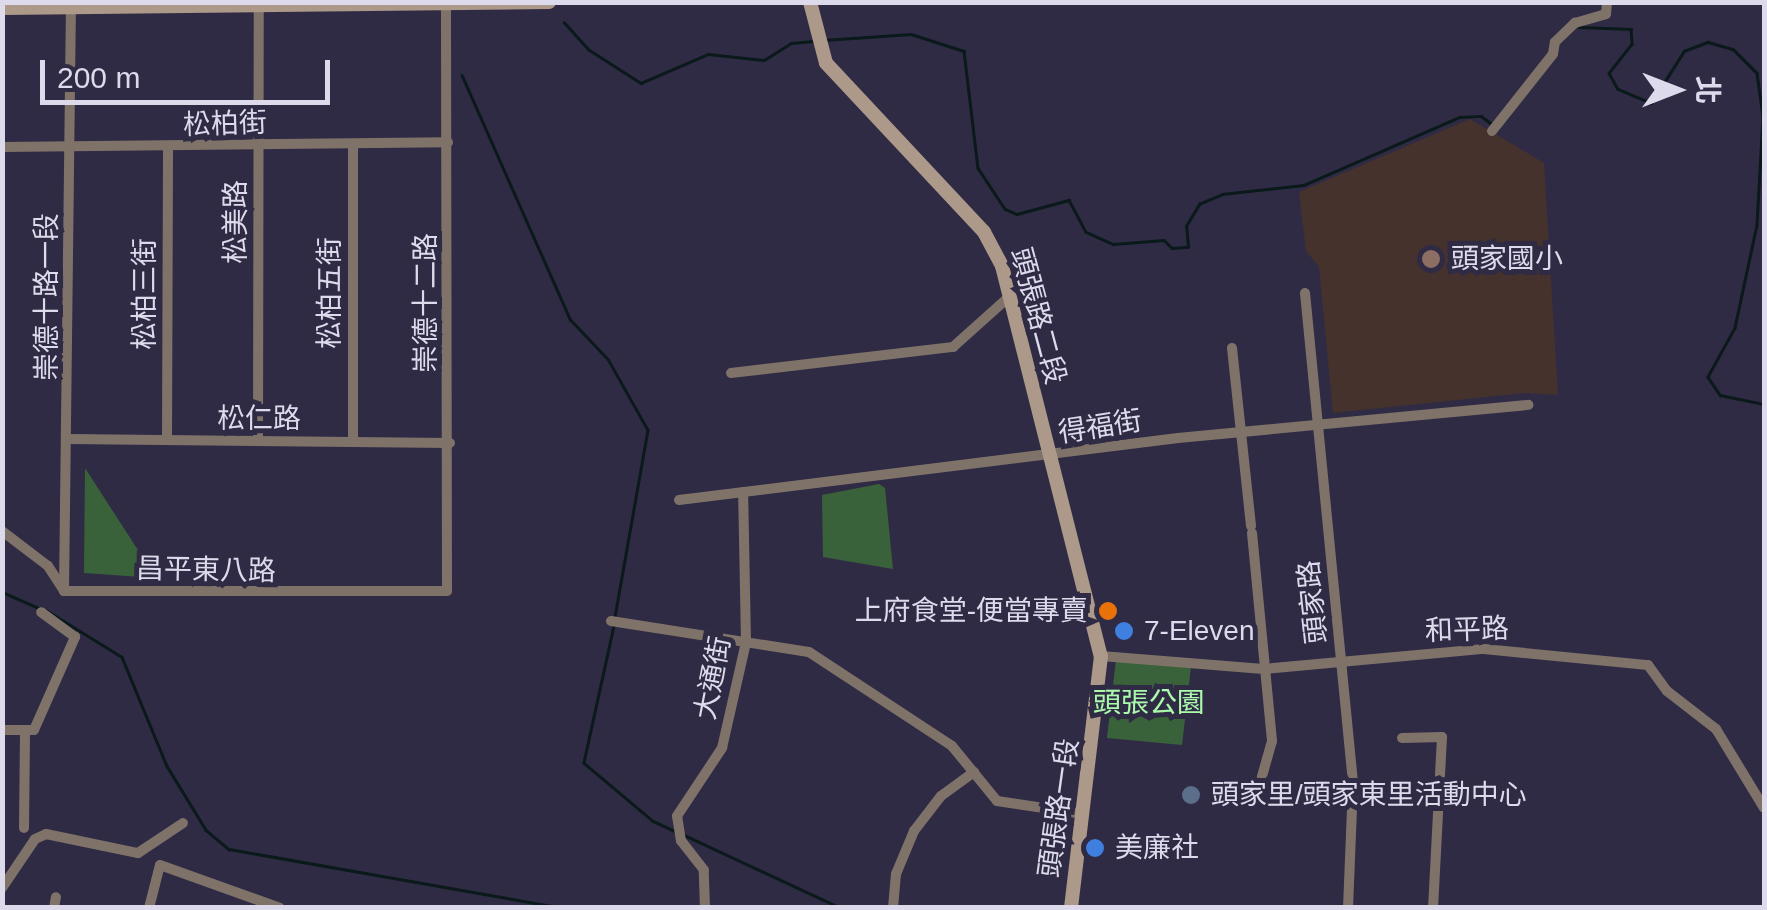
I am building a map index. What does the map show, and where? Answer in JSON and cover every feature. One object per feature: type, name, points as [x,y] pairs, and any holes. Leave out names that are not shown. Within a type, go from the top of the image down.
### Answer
[{"type":"street","name":"崇德十二路","points":[[436,594],[450,588],[446,2]]},
{"type":"street","points":[[2,8],[548,2]]},
{"type":"street","name":"頭張路二段","points":[[810,2],[818,48],[995,246],[1101,656]]},
{"type":"street","points":[[1492,132],[1553,54],[1555,42],[1575,22],[1606,14],[1607,2]]},
{"type":"street","name":"松美路","points":[[258,441],[259,4]]},
{"type":"street","name":"崇德十路一段","points":[[64,591],[71,5]]},
{"type":"street","name":"松柏街","points":[[2,147],[448,142]]},
{"type":"street","name":"松柏五街","points":[[353,144],[353,442]]},
{"type":"street","name":"松柏三街","points":[[166,440],[168,148]]},
{"type":"street","name":"頭家路","points":[[1305,293],[1353,784],[1348,908]]},
{"type":"street","points":[[730,372],[953,347],[1010,296]]},
{"type":"street","points":[[1232,348],[1272,740],[1255,800]]},
{"type":"street","name":"得福街","points":[[679,500],[1242,431],[1528,405]]},
{"type":"street","name":"松仁路","points":[[68,439],[450,443]]},
{"type":"street","name":"大通街","points":[[705,908],[704,870],[679,836],[679,806],[722,748],[746,642],[743,492]]},
{"type":"street","points":[[2,531],[48,566],[64,591]]},
{"type":"street","name":"昌平東八路","points":[[64,591],[436,594]]},
{"type":"street","points":[[2,730],[34,730],[42,716],[48,689],[75,637],[41,612]]},
{"type":"street","points":[[611,621],[809,652],[952,746],[997,801],[1084,814]]},
{"type":"street","name":"和平路","points":[[1101,656],[1263,668],[1484,648],[1648,665],[1667,691],[1716,730],[1764,808]]},
{"type":"street","name":"頭張路一段","points":[[1071,908],[1101,656]]},
{"type":"street","points":[[24,828],[25,730]]},
{"type":"street","points":[[1402,738],[1442,738],[1433,908]]},
{"type":"street","points":[[893,908],[896,874],[914,831],[942,796],[974,772]]},
{"type":"street","points":[[2,888],[35,839],[46,834],[138,853],[183,823]]},
{"type":"street","points":[[149,908],[160,865],[279,907]]},
{"type":"shaded area","name":"頭家國小","points":[[1470,119],[1544,163],[1558,395],[1524,393],[1333,413],[1319,267],[1306,251],[1299,192]]},
{"type":"green space","points":[[85,468],[156,578],[84,573]]},
{"type":"green space","points":[[879,484],[885,488],[893,569],[823,557],[822,495]]},
{"type":"green space","name":"頭張公園","points":[[1116,660],[1191,667],[1182,745],[1107,738]]},
{"type":"waterway","points":[[564,22],[588,49],[641,83],[708,54],[764,60],[791,43],[816,41]]},
{"type":"waterway","points":[[1579,27],[1631,29],[1632,44],[1609,73],[1618,89],[1651,103],[1684,51],[1708,42],[1733,49],[1757,73],[1763,117],[1757,225],[1735,328],[1708,377],[1720,395],[1764,404]]},
{"type":"waterway","points":[[824,40],[911,34],[964,51],[978,168],[1005,209],[1017,214],[1069,200],[1086,232],[1113,244],[1164,240],[1172,248],[1188,247],[1186,226],[1199,204],[1222,194],[1304,185],[1460,117],[1481,116],[1492,124]]},
{"type":"waterway","points":[[462,75],[570,319],[608,359],[648,430],[615,618]]},
{"type":"waterway","points":[[2,556],[2,579]]},
{"type":"waterway","points":[[2,592],[39,608]]},
{"type":"waterway","points":[[46,610],[122,657],[167,766],[206,830],[229,849],[563,908]]},
{"type":"waterway","points":[[614,626],[584,763],[653,821],[677,832]]},
{"type":"waterway","points":[[684,835],[841,908]]},
{"type":"place","name":"頭家國小","points":[[1431,259]]},
{"type":"place","name":"上府食堂-便當專賣","points":[[1108,611]]},
{"type":"place","name":"7-Eleven","points":[[1124,631]]},
{"type":"place","name":"頭家里/頭家東里活動中心","points":[[1191,795]]},
{"type":"place","name":"美廉社","points":[[1095,848]]}]
